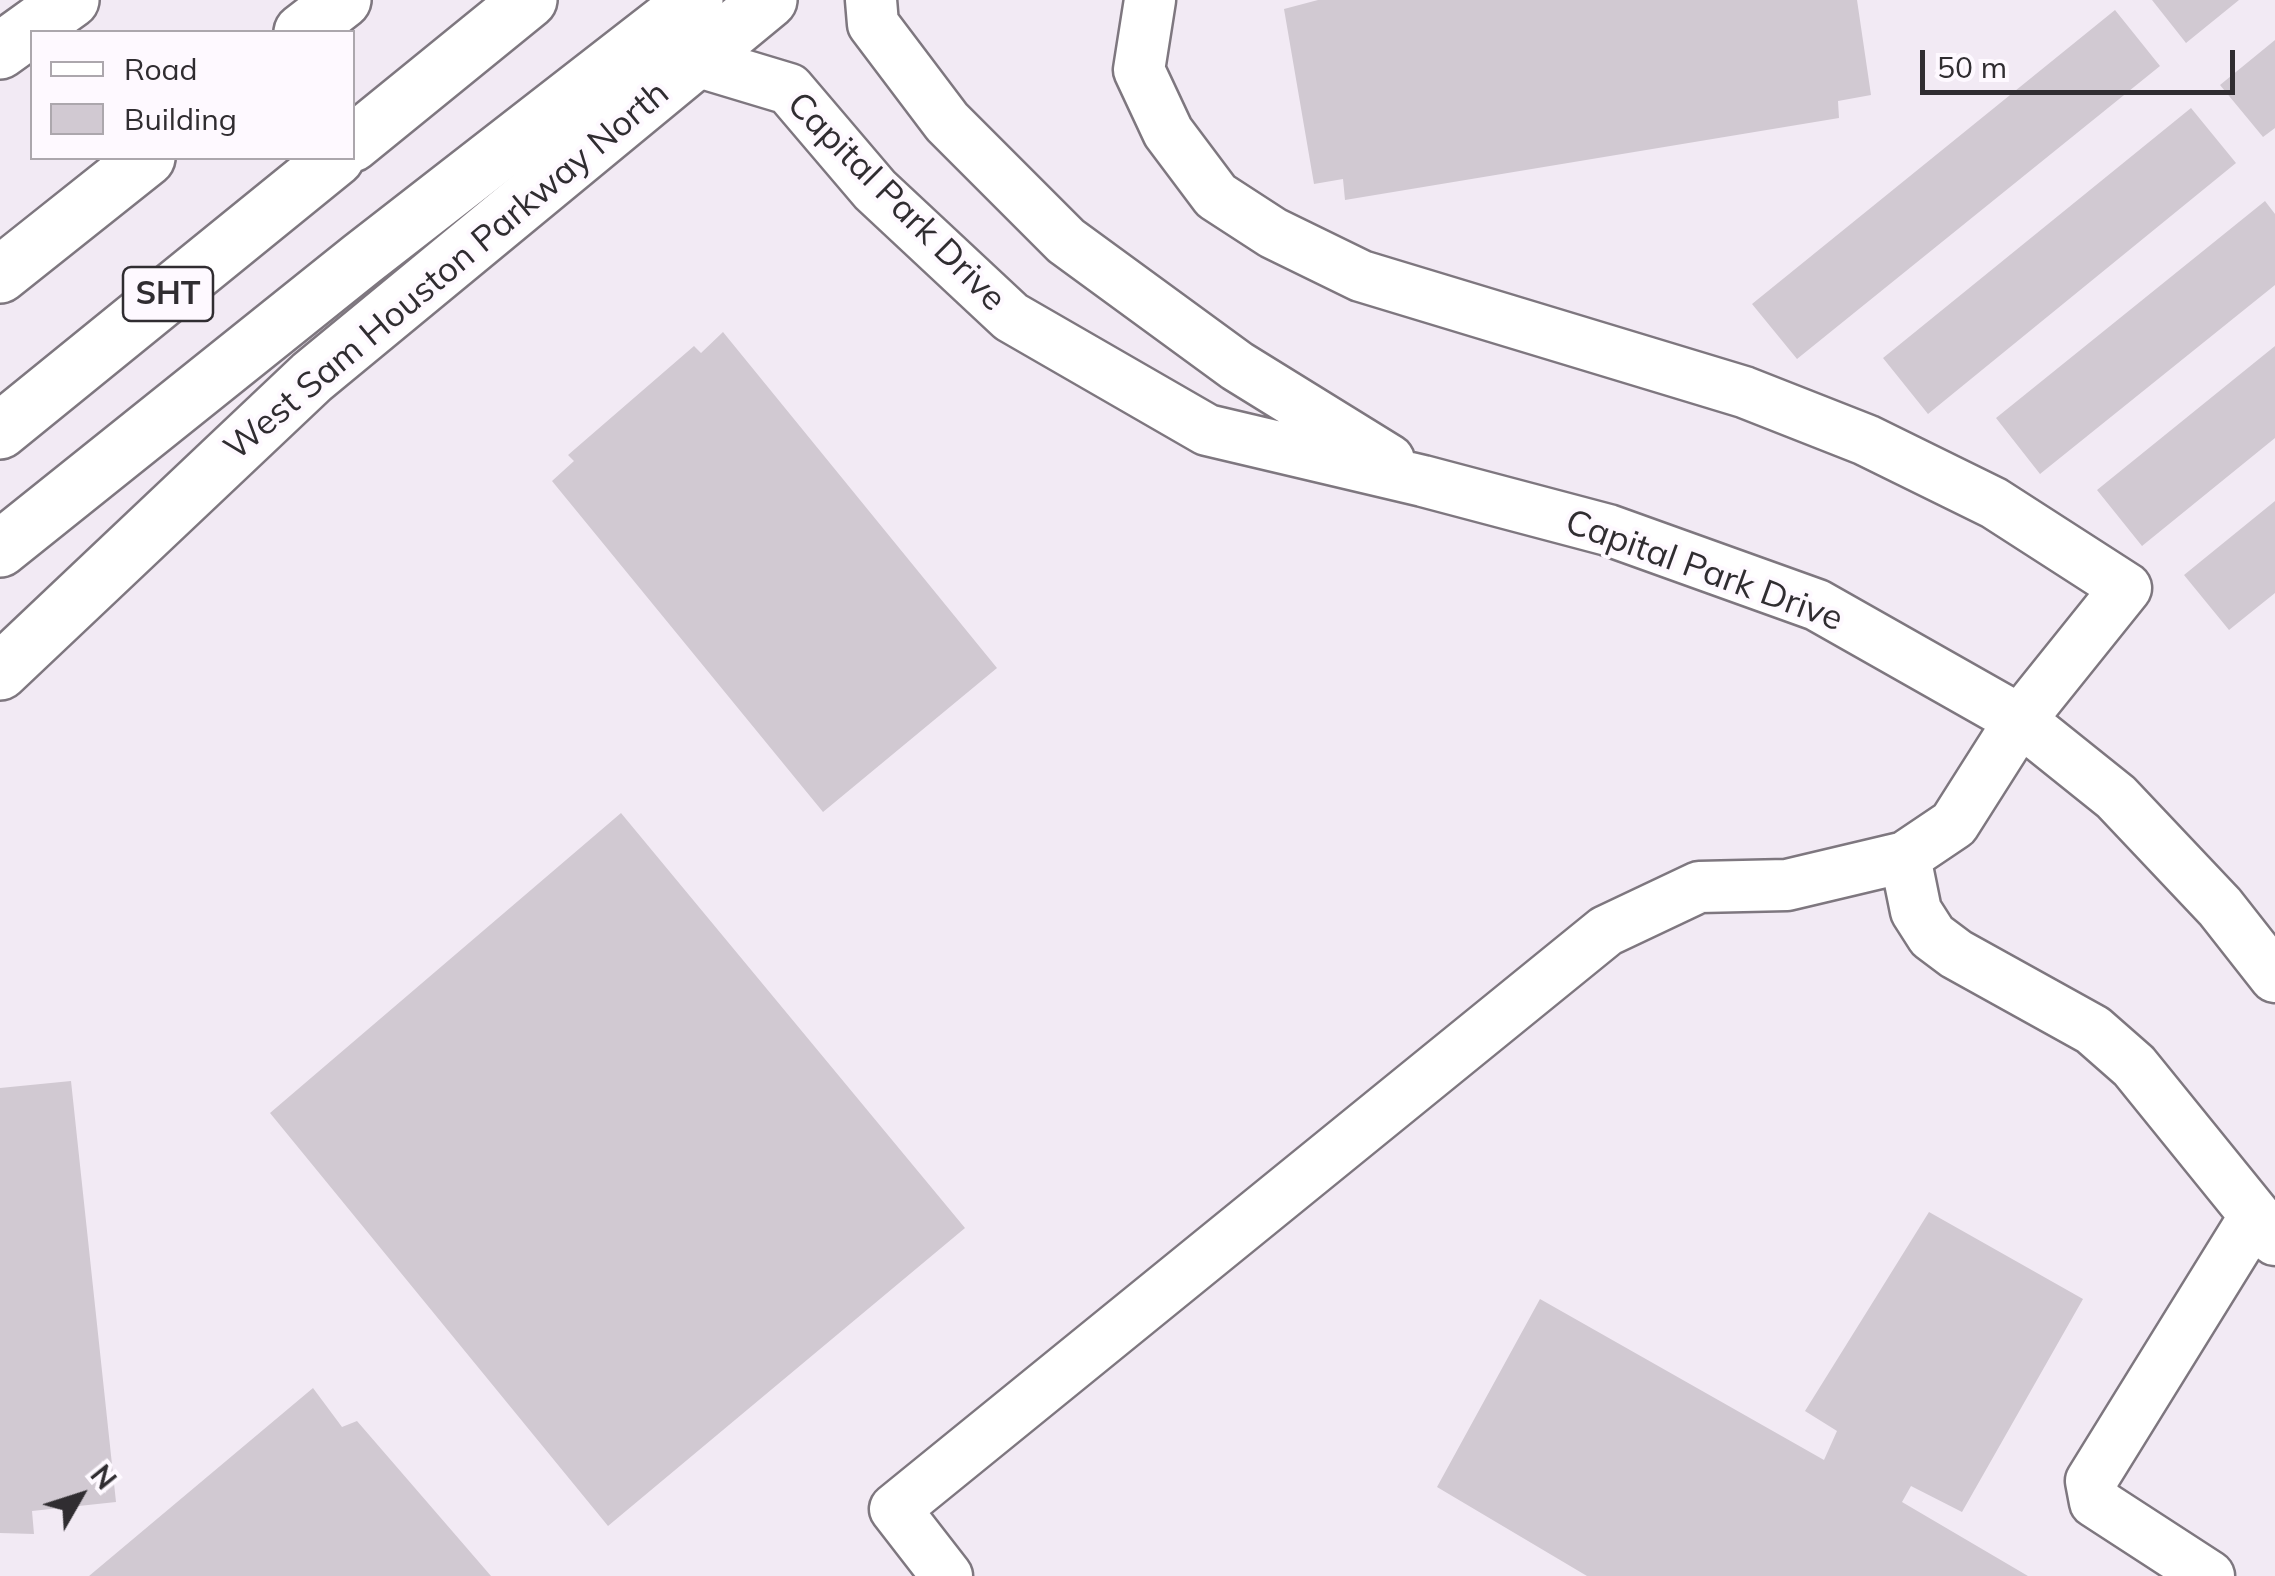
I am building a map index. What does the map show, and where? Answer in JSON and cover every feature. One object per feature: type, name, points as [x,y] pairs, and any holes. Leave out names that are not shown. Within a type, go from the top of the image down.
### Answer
[{"type":"main road","points":[[0,51],[71,0]]},
{"type":"main road","points":[[305,30],[343,0]]},
{"type":"main road","points":[[355,142],[528,0]]},
{"type":"main road","points":[[0,550],[362,259],[695,0]]},
{"type":"main road","name":"West Sam Houston Parkway North","points":[[0,672],[312,377],[769,0]]},
{"type":"main road","points":[[0,275],[144,160]]},
{"type":"main road","name":"SHT","points":[[0,432],[334,160]]},
{"type":"street","name":"Capital Park Drive","points":[[871,0],[873,24],[947,122],[1066,241],[1237,366],[1423,481]]},
{"type":"street","points":[[947,1576],[895,1509],[1606,931],[1699,887],[1787,885],[1905,856],[1954,824],[2020,720],[2126,588],[1994,503],[1866,440],[1744,392],[1361,276],[1274,233],[1216,196],[1168,132],[1139,70],[1150,0]]},
{"type":"street","name":"Capital Park Drive","points":[[696,61],[789,89],[875,190],[1010,316],[1206,430],[1608,530],[1818,605],[2020,720],[2116,797],[2220,907],[2275,977]]},
{"type":"street","points":[[1905,856],[1916,911],[1932,936],[1956,954],[2092,1030],[2134,1066],[2265,1228],[2091,1482],[2095,1502],[2209,1576]]},
{"type":"building","points":[[1318,0],[1857,0],[1871,95],[1838,101],[1839,118],[1345,200],[1343,179],[1314,184],[1284,9]]},
{"type":"building","points":[[2152,0],[2239,0],[2186,43]]},
{"type":"building","points":[[2115,10],[2160,66],[1797,359],[1752,304]]},
{"type":"building","points":[[2275,40],[2275,128],[2263,137],[2220,85]]},
{"type":"building","points":[[2191,108],[2236,163],[1928,414],[1883,358]]},
{"type":"building","points":[[2265,201],[2275,214],[2275,285],[2040,474],[1996,418]]},
{"type":"building","points":[[723,332],[997,668],[823,812],[552,481],[574,461],[568,455],[694,346],[701,353]]},
{"type":"building","points":[[2275,346],[2275,438],[2142,546],[2097,490]]},
{"type":"building","points":[[2275,501],[2275,593],[2229,630],[2184,575]]},
{"type":"building","points":[[621,813],[965,1228],[608,1526],[270,1113]]},
{"type":"building","points":[[71,1081],[116,1502],[32,1511],[34,1534],[0,1533],[0,1088]]},
{"type":"building","points":[[1929,1212],[2083,1299],[1962,1512],[1911,1486],[1902,1502],[2028,1576],[1587,1576],[1437,1487],[1540,1299],[1824,1460],[1837,1431],[1805,1411]]},
{"type":"building","points":[[313,1388],[342,1427],[357,1421],[491,1576],[89,1576]]}]
